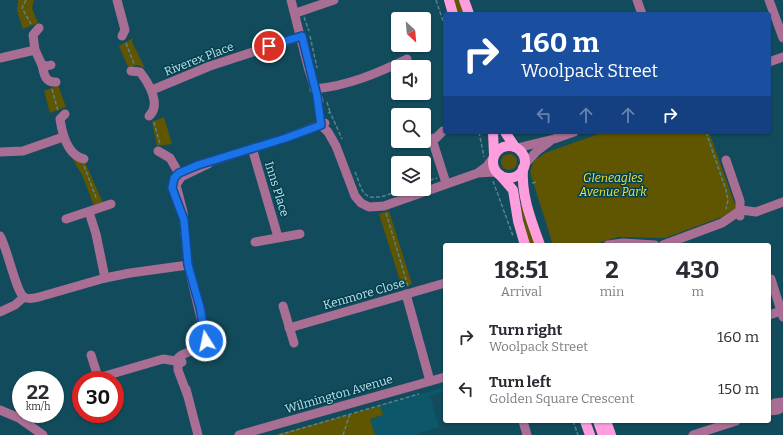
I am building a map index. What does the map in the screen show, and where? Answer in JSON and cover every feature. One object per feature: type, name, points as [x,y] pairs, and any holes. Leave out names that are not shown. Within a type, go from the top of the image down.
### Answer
[{"type":"main road","points":[[449,0],[453,12]]},
{"type":"main road","points":[[464,0],[468,12]]},
{"type":"main road","points":[[492,134],[494,167],[512,190],[518,221],[524,243]]},
{"type":"main road","points":[[506,134],[523,156],[524,166],[522,184],[525,199],[539,243]]},
{"type":"main road","points":[[494,156],[501,148],[510,146],[516,148]]},
{"type":"main road","points":[[500,175],[511,177],[520,172],[524,166]]},
{"type":"main road","points":[[586,423],[590,435]]},
{"type":"main road","points":[[599,423],[603,435]]},
{"type":"main road","points":[[607,423],[611,435]]},
{"type":"street","points":[[291,0],[299,12],[302,36],[326,118],[339,143],[353,192],[361,203],[374,207],[384,206],[408,196]]},
{"type":"street","points":[[299,12],[334,0]]},
{"type":"street","points":[[637,0],[641,12]]},
{"type":"street","points":[[769,0],[783,38]]},
{"type":"street","points":[[121,1],[125,30],[122,36]]},
{"type":"street","points":[[37,30],[33,35],[35,50],[47,79],[53,82]]},
{"type":"street","name":"Riverex Place","points":[[152,90],[217,63],[302,36]]},
{"type":"street","points":[[0,58],[35,50]]},
{"type":"street","points":[[771,61],[783,57]]},
{"type":"street","points":[[318,91],[370,76],[407,59]]},
{"type":"street","points":[[42,65],[51,65]]},
{"type":"street","points":[[133,71],[140,72],[152,90],[154,106],[150,116]]},
{"type":"street","points":[[63,115],[60,119],[63,137],[75,155],[82,159]]},
{"type":"street","points":[[124,371],[163,359],[180,361],[186,357],[206,350],[211,346],[211,338],[188,265],[184,220],[172,188],[173,181],[180,175],[198,165],[208,164],[252,148],[286,138],[326,118]]},
{"type":"street","points":[[431,137],[443,131]]},
{"type":"street","points":[[516,148],[554,139],[566,134]]},
{"type":"street","points":[[0,152],[23,151],[63,137]]},
{"type":"street","points":[[524,166],[537,151],[554,139]]},
{"type":"street","points":[[431,146],[446,183]]},
{"type":"street","name":"Inns Place","points":[[252,148],[278,237]]},
{"type":"street","points":[[160,152],[170,158],[180,175]]},
{"type":"street","points":[[478,173],[487,166],[494,156]]},
{"type":"street","points":[[726,158],[740,201],[740,210]]},
{"type":"street","points":[[431,188],[478,173],[494,172],[500,175]]},
{"type":"street","points":[[348,176],[361,197],[368,202],[382,202],[403,196]]},
{"type":"street","points":[[668,243],[722,223],[740,210],[756,212],[783,202]]},
{"type":"street","points":[[66,220],[111,204]]},
{"type":"street","points":[[89,212],[96,234],[105,278]]},
{"type":"street","points":[[254,242],[300,234]]},
{"type":"street","points":[[0,236],[7,251],[18,289],[24,297]]},
{"type":"street","points":[[0,312],[15,305],[24,297],[39,297],[105,278],[130,273],[188,265]]},
{"type":"street","points":[[771,279],[772,292],[782,314],[771,315]]},
{"type":"street","name":"Kenmore Close","points":[[289,328],[443,284]]},
{"type":"street","points":[[408,293],[430,381]]},
{"type":"street","points":[[282,306],[294,343]]},
{"type":"street","points":[[91,355],[96,371]]},
{"type":"street","points":[[180,361],[198,435]]},
{"type":"street","name":"Wilmington Avenue","points":[[239,435],[250,434],[443,378]]},
{"type":"street","points":[[771,406],[775,403],[783,402]]},
{"type":"street","points":[[771,411],[778,410],[783,407]]},
{"type":"street","points":[[0,410],[19,418],[42,435]]},
{"type":"street","points":[[523,423],[527,435]]},
{"type":"street","points":[[693,435],[718,424]]},
{"type":"path","points":[[26,0],[22,8],[24,15],[37,30]]},
{"type":"path","points":[[436,0],[443,20]]},
{"type":"path","points":[[299,12],[318,70]]},
{"type":"path","points":[[122,36],[131,53],[133,71]]},
{"type":"path","points":[[53,82],[63,115]]},
{"type":"path","points":[[318,91],[326,118],[339,143]]},
{"type":"path","points":[[150,116],[160,152]]},
{"type":"path","points":[[707,134],[726,190],[728,200],[726,209]]},
{"type":"path","points":[[82,159],[100,208]]},
{"type":"path","points":[[353,166],[364,192],[370,197],[376,198],[391,193]]},
{"type":"path","points":[[498,192],[514,238]]},
{"type":"path","points":[[384,206],[407,284],[408,293]]},
{"type":"path","points":[[279,435],[422,392]]},
{"type":"path","points":[[343,435],[350,414],[350,404]]},
{"type":"path","points":[[574,423],[578,435]]},
{"type":"shaded area","points":[[443,388],[443,392],[430,396],[439,427],[414,435],[375,435],[370,419],[383,415],[380,406]]},
{"type":"green space","points":[[18,0],[34,0],[32,8],[38,23],[23,29],[17,11]]},
{"type":"green space","points":[[453,0],[460,0],[464,12],[457,12]]},
{"type":"green space","points":[[133,38],[132,42],[145,68],[138,65],[128,67],[119,46]]},
{"type":"green space","points":[[58,85],[66,107],[50,113],[44,91]]},
{"type":"green space","points":[[164,117],[172,144],[157,146],[152,122]]},
{"type":"green space","name":"Gleneagles Avenue Park","points":[[598,134],[710,134],[736,207],[730,214],[665,238],[618,237],[598,243],[552,243],[530,172],[534,161],[545,153]]},
{"type":"green space","points":[[506,154],[512,154],[517,159],[515,168],[512,170],[506,170],[501,165],[501,159]]},
{"type":"green space","points":[[71,156],[85,162],[103,203],[94,206],[82,175]]},
{"type":"green space","points":[[520,203],[523,203],[535,243],[529,243]]},
{"type":"green space","points":[[389,211],[412,284],[402,287],[379,214]]},
{"type":"green space","points":[[380,406],[383,415],[370,419],[375,435],[275,435]]},
{"type":"route","points":[[206,341],[200,307],[188,265],[184,220],[172,188],[174,178],[179,173],[198,165],[208,164],[236,153],[286,138],[321,125],[321,116],[317,103],[317,96],[308,67],[302,36],[269,46]]}]
